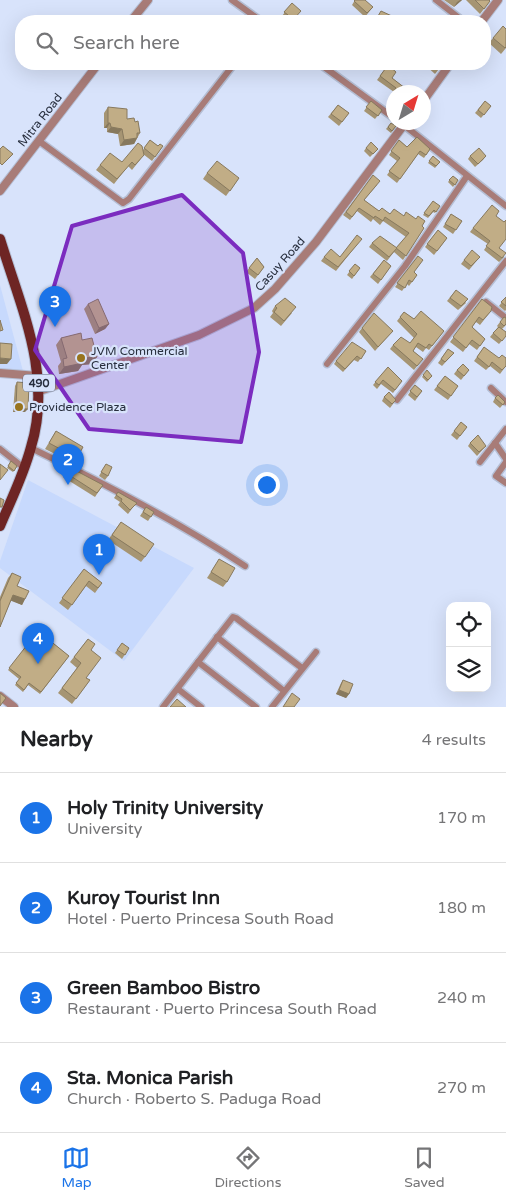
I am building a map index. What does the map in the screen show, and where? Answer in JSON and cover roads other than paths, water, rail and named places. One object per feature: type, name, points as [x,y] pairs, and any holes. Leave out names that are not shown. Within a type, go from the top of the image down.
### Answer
[{"type":"main road","name":"490","points":[[0,239],[3,254],[30,331],[40,391],[31,448],[0,526]]},
{"type":"street","points":[[136,15],[148,0]]},
{"type":"street","points":[[232,0],[253,15]]},
{"type":"street","points":[[436,0],[455,15]]},
{"type":"street","points":[[487,15],[498,0]]},
{"type":"street","name":"Mitra Road","points":[[0,191],[93,70]]},
{"type":"street","points":[[39,141],[123,203],[129,199],[229,70]]},
{"type":"street","points":[[328,70],[386,112]]},
{"type":"street","points":[[431,90],[446,70]]},
{"type":"street","name":"Casuy Road","points":[[40,391],[103,371],[199,335],[254,308],[275,289],[316,242],[399,130]]},
{"type":"street","points":[[412,130],[506,206]]},
{"type":"street","points":[[327,364],[405,266],[467,176]]},
{"type":"street","points":[[397,400],[506,261]]},
{"type":"street","points":[[479,296],[506,318]]},
{"type":"street","points":[[0,373],[38,376]]},
{"type":"street","points":[[491,388],[506,402]]},
{"type":"street","points":[[480,462],[506,429]]},
{"type":"street","points":[[495,443],[506,461],[496,476],[506,483]]},
{"type":"street","points":[[31,448],[135,500],[193,533],[245,566]]},
{"type":"street","points":[[0,449],[24,468]]},
{"type":"street","points":[[164,707],[232,618],[236,618],[302,668]]},
{"type":"street","points":[[217,637],[284,692]]},
{"type":"street","points":[[272,707],[316,652]]},
{"type":"street","points":[[198,662],[256,707]]},
{"type":"street","points":[[178,689],[201,707]]},
{"type":"street","points":[[0,696],[14,707]]},
{"type":"place","name":"Green Bamboo Bistro","points":[[55,327]]},
{"type":"place","name":"JVM Commercial Center","points":[[81,358]]},
{"type":"place","name":"Providence Plaza","points":[[19,407]]},
{"type":"place","name":"Kuroy Tourist Inn","points":[[68,485]]},
{"type":"place","name":"Holy Trinity University","points":[[99,575]]},
{"type":"place","name":"Sta. Monica Parish","points":[[38,664]]}]
